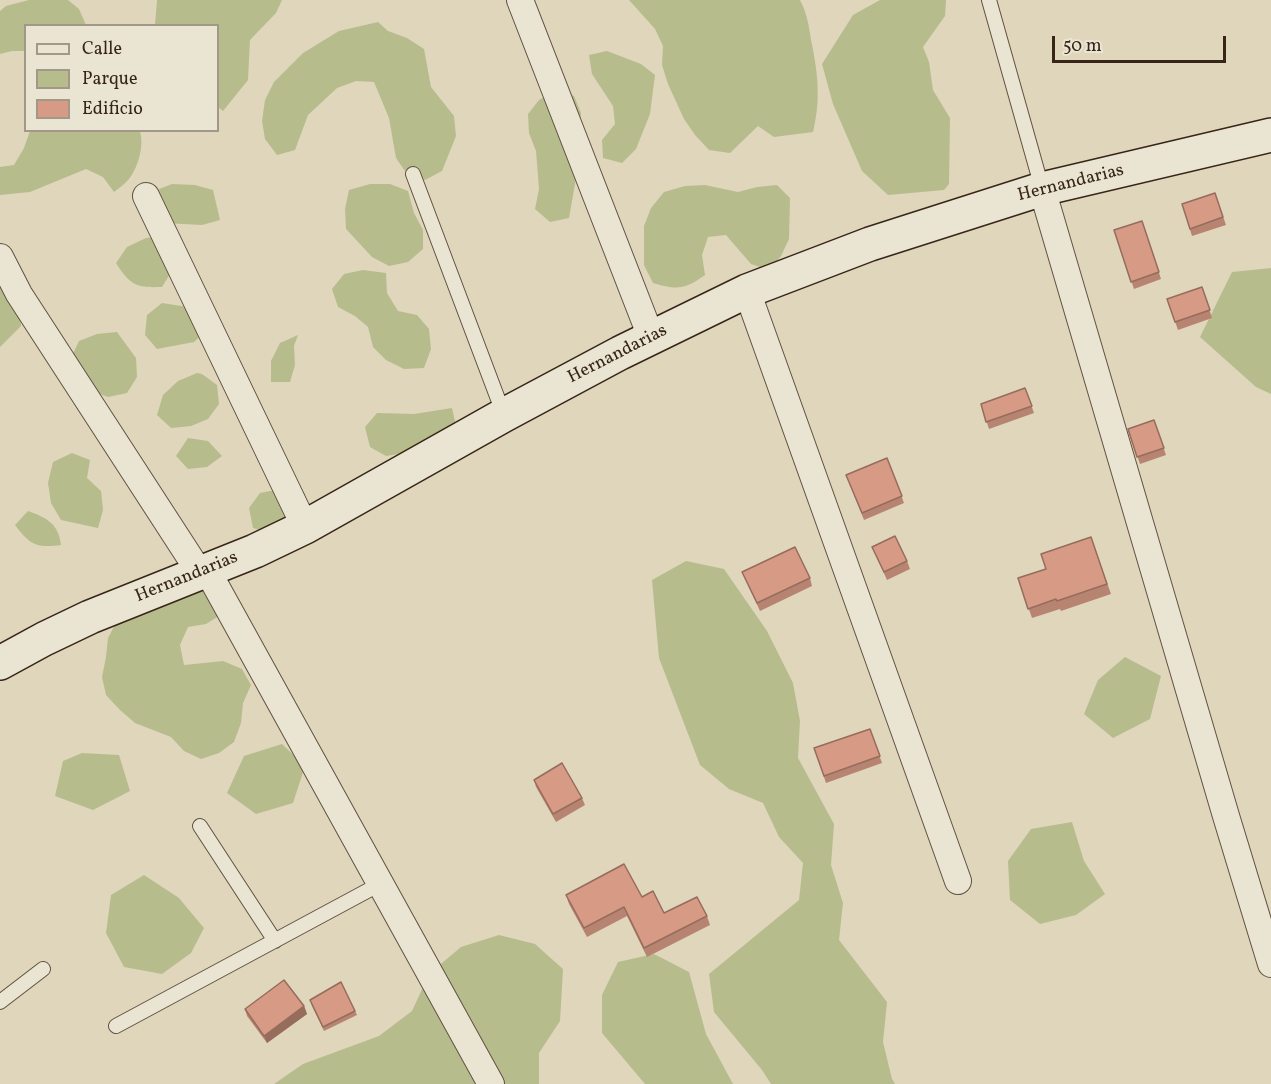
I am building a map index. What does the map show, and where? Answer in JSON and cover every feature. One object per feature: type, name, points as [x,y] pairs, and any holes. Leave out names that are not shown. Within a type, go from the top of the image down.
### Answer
[{"type":"street","points":[[520,0],[651,337]]},
{"type":"street","name":"Hernandarias","points":[[0,663],[90,617],[255,551],[305,527],[504,415],[651,337],[747,291],[870,244],[1042,189],[1271,135]]},
{"type":"street","points":[[1042,189],[1271,964]]},
{"type":"street","points":[[146,196],[305,527]]},
{"type":"street","points":[[0,258],[19,294],[204,571],[491,1084]]},
{"type":"street","points":[[747,291],[958,881]]},
{"type":"lane","points":[[989,0],[1042,189]]},
{"type":"lane","points":[[413,174],[504,415]]},
{"type":"lane","points":[[200,826],[275,941]]},
{"type":"lane","points":[[116,1026],[381,884]]},
{"type":"lane","points":[[0,1002],[42,969]]},
{"type":"green space","points":[[29,0],[68,0],[79,9],[86,24],[24,24],[24,51],[0,54],[0,11],[6,6]]},
{"type":"green space","points":[[157,0],[282,0],[276,13],[250,40],[248,80],[223,111],[219,108],[219,24],[155,24]]},
{"type":"green space","points":[[629,0],[800,0],[807,20],[817,75],[818,97],[813,132],[774,137],[758,126],[730,153],[709,150],[684,119],[668,84],[662,65],[663,46],[655,29]]},
{"type":"green space","points":[[880,0],[946,0],[945,16],[923,47],[929,62],[933,90],[950,118],[949,184],[944,190],[888,195],[862,171],[833,104],[822,64],[853,15]]},
{"type":"green space","points":[[378,22],[388,31],[407,38],[424,49],[431,87],[454,116],[456,136],[442,171],[425,180],[407,174],[396,158],[389,118],[374,82],[356,81],[337,88],[308,115],[295,150],[277,155],[265,139],[262,121],[265,100],[274,82],[303,53],[339,31]]},
{"type":"green space","points":[[607,51],[641,64],[655,75],[650,114],[636,149],[622,163],[603,158],[602,140],[615,124],[613,106],[592,74],[589,55]]},
{"type":"green space","points":[[556,90],[574,96],[581,113],[576,178],[569,218],[550,222],[535,209],[539,189],[536,151],[529,133],[528,114],[539,100]]},
{"type":"green space","points":[[30,132],[140,132],[140,155],[136,168],[129,179],[114,192],[103,177],[86,169],[30,192],[0,195],[0,167],[14,165]]},
{"type":"green space","points":[[172,184],[195,185],[213,190],[220,220],[202,225],[164,223],[154,191]]},
{"type":"green space","points":[[370,184],[390,184],[408,191],[414,213],[423,230],[423,249],[408,262],[389,266],[372,257],[346,229],[345,209],[349,190]]},
{"type":"green space","points":[[705,185],[738,192],[777,185],[790,198],[789,239],[781,256],[769,270],[751,264],[726,235],[708,237],[702,255],[705,275],[691,284],[674,288],[653,283],[644,265],[644,226],[651,208],[664,192],[685,186]]},
{"type":"green space","points":[[167,235],[173,269],[162,287],[134,284],[116,263],[127,247],[146,238]]},
{"type":"green space","points":[[1271,268],[1271,394],[1256,387],[1200,337],[1232,272]]},
{"type":"green space","points":[[363,270],[386,273],[387,293],[398,311],[417,315],[429,329],[431,349],[424,368],[404,369],[386,360],[373,347],[368,327],[355,316],[338,307],[332,289],[344,274]]},
{"type":"green space","points":[[0,271],[19,307],[21,326],[0,347]]},
{"type":"green space","points":[[162,303],[201,309],[214,324],[194,342],[157,349],[145,335],[147,315]]},
{"type":"green space","points":[[117,332],[136,358],[137,377],[127,393],[108,397],[91,391],[71,358],[79,341],[97,334]]},
{"type":"green space","points":[[298,335],[294,346],[295,365],[290,382],[271,382],[271,361],[280,343]]},
{"type":"green space","points":[[197,373],[217,385],[219,404],[208,419],[191,426],[171,428],[157,415],[163,395],[178,381]]},
{"type":"green space","points":[[452,408],[456,426],[405,453],[386,456],[370,447],[365,427],[377,413],[414,414]]},
{"type":"green space","points":[[188,438],[208,441],[222,456],[207,467],[188,469],[176,456]]},
{"type":"green space","points":[[72,453],[90,460],[87,478],[101,491],[103,510],[98,528],[61,520],[51,503],[48,483],[53,462]]},
{"type":"green space","points":[[294,477],[305,494],[301,513],[271,533],[253,528],[249,508],[260,493],[281,489]]},
{"type":"green space","points":[[28,511],[51,522],[57,531],[61,545],[34,544],[25,537],[15,525]]},
{"type":"green space","points":[[686,561],[724,569],[767,631],[793,683],[800,721],[798,758],[834,824],[831,865],[843,903],[839,940],[887,1002],[883,1042],[895,1084],[771,1084],[714,1012],[709,974],[799,900],[803,863],[779,837],[763,803],[729,789],[700,765],[659,658],[652,580]]},
{"type":"green space","points":[[219,580],[222,614],[206,624],[188,627],[180,645],[184,665],[223,661],[242,669],[251,685],[243,703],[241,723],[234,742],[219,753],[201,759],[184,751],[171,737],[135,723],[106,695],[102,677],[108,638],[118,619]]},
{"type":"green space","points":[[1125,657],[1161,676],[1150,719],[1113,738],[1084,714],[1098,680]]},
{"type":"green space","points":[[282,744],[305,766],[293,803],[256,814],[227,793],[244,756]]},
{"type":"green space","points":[[82,753],[119,755],[130,791],[93,810],[55,796],[63,761]]},
{"type":"green space","points":[[1072,822],[1084,861],[1105,894],[1076,915],[1040,924],[1010,900],[1008,861],[1031,829]]},
{"type":"green space","points":[[144,875],[179,898],[204,928],[191,953],[162,974],[124,967],[106,933],[111,895]]},
{"type":"green space","points":[[499,935],[535,944],[563,969],[560,1021],[539,1053],[539,1084],[274,1084],[303,1064],[379,1036],[412,1011],[429,974],[461,947]]},
{"type":"green space","points":[[654,954],[689,972],[706,1034],[733,1084],[645,1084],[602,1033],[602,995],[618,962]]},
{"type":"building","points":[[1215,193],[1223,217],[1190,229],[1182,204]]},
{"type":"building","points":[[1142,221],[1159,272],[1131,282],[1114,230]]},
{"type":"building","points":[[1202,287],[1210,310],[1175,322],[1167,299]]},
{"type":"building","points":[[1025,388],[1032,406],[986,422],[981,404]]},
{"type":"building","points":[[1154,420],[1164,448],[1137,457],[1128,429]]},
{"type":"building","points":[[887,458],[902,496],[862,513],[846,475]]},
{"type":"building","points":[[895,536],[907,561],[884,572],[872,547]]},
{"type":"building","points":[[1091,537],[1107,584],[1028,609],[1018,578],[1046,569],[1041,554]]},
{"type":"building","points":[[795,547],[810,578],[757,603],[742,572]]},
{"type":"building","points":[[870,729],[880,756],[824,776],[814,748]]},
{"type":"building","points":[[562,763],[582,798],[553,814],[534,780]]},
{"type":"building","points":[[624,864],[642,897],[653,891],[664,913],[697,897],[707,916],[644,948],[624,907],[584,928],[566,895]]},
{"type":"building","points":[[284,980],[304,1006],[264,1036],[245,1009]]},
{"type":"building","points":[[341,982],[355,1011],[323,1027],[310,1000]]}]
